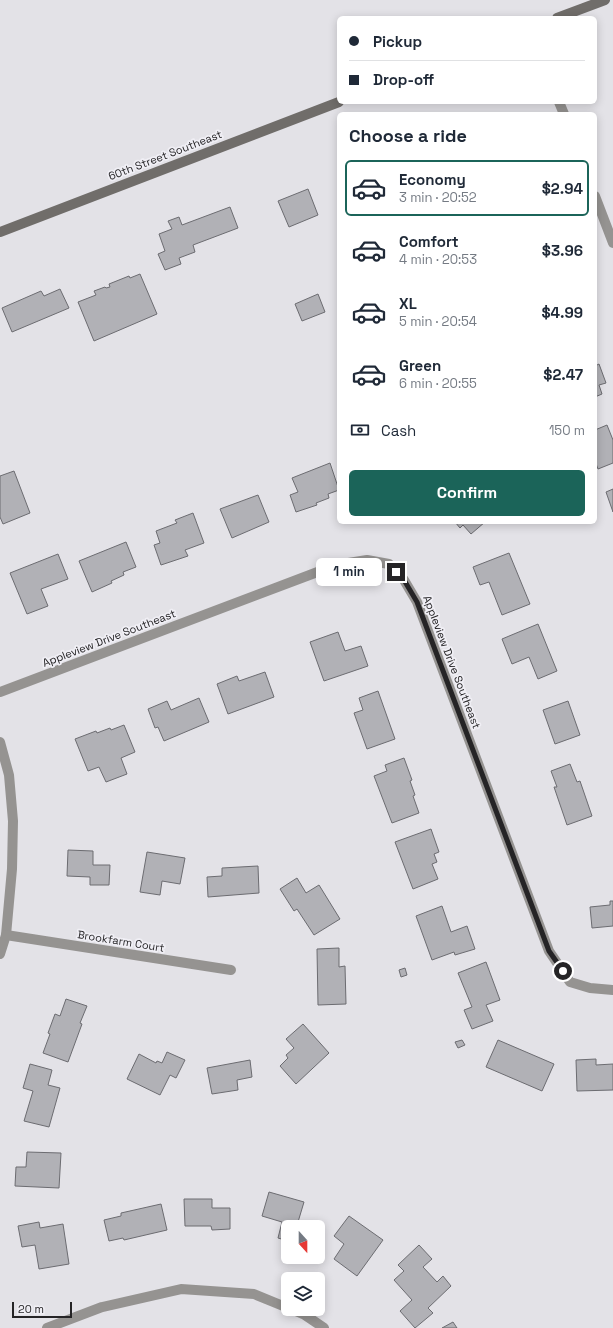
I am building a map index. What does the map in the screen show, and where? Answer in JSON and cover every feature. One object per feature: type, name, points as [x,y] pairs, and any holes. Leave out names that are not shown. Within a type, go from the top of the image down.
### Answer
[{"type":"main road","points":[[562,16],[605,0]]},
{"type":"main road","name":"60th Street Southeast","points":[[0,232],[337,103]]},
{"type":"street","points":[[597,201],[613,243]]},
{"type":"street","name":"Appleview Drive Southeast","points":[[0,692],[336,565],[367,560],[389,564],[404,580],[417,602],[549,951],[570,982],[590,988],[613,990]]},
{"type":"street","points":[[0,742],[9,775],[13,821],[12,868],[6,936],[0,954]]},
{"type":"street","name":"Brookfarm Court","points":[[6,936],[232,970]]},
{"type":"street","points":[[47,1328],[102,1307],[181,1289],[254,1294],[281,1305]]},
{"type":"street","points":[[306,1316],[324,1328]]},
{"type":"building","points":[[308,189],[318,215],[289,227],[278,201]]},
{"type":"building","points":[[230,207],[238,228],[193,245],[195,252],[179,258],[181,264],[165,270],[158,254],[165,251],[159,234],[172,229],[168,221],[179,217],[182,225]]},
{"type":"building","points":[[140,274],[157,314],[94,341],[78,302],[96,295],[94,291],[105,287],[110,287],[109,284],[129,276],[130,278]]},
{"type":"building","points":[[60,289],[69,308],[12,332],[2,308],[41,291],[44,296]]},
{"type":"building","points":[[318,294],[325,312],[302,321],[295,304]]},
{"type":"building","points":[[599,364],[606,383],[599,385],[602,394],[597,396],[597,365]]},
{"type":"building","points":[[607,425],[613,440],[613,463],[598,469],[597,466],[597,429]]},
{"type":"building","points":[[330,463],[337,484],[337,491],[328,494],[329,498],[316,503],[317,505],[296,512],[290,495],[298,492],[292,478]]},
{"type":"building","points":[[14,471],[30,513],[3,524],[0,517],[0,476]]},
{"type":"building","points":[[613,489],[613,512],[606,492]]},
{"type":"building","points":[[258,495],[269,522],[232,538],[220,509]]},
{"type":"building","points":[[193,513],[204,543],[185,550],[188,556],[161,565],[154,545],[160,543],[156,531],[177,523],[175,520]]},
{"type":"building","points":[[457,524],[483,524],[471,534],[463,525],[460,528]]},
{"type":"building","points":[[126,542],[136,567],[123,572],[124,575],[111,581],[112,583],[92,592],[79,561]]},
{"type":"building","points":[[509,553],[530,604],[502,615],[489,582],[480,585],[473,567]]},
{"type":"building","points":[[58,554],[68,579],[41,589],[48,606],[27,614],[10,573]]},
{"type":"building","points":[[538,624],[557,671],[538,679],[529,657],[512,664],[502,639]]},
{"type":"building","points":[[338,632],[345,651],[361,646],[368,666],[324,681],[310,642]]},
{"type":"building","points":[[265,672],[274,697],[228,714],[217,684],[237,676],[239,681]]},
{"type":"building","points":[[378,691],[395,739],[367,749],[354,713],[363,710],[359,698]]},
{"type":"building","points":[[199,698],[209,722],[164,741],[158,727],[155,728],[148,709],[167,701],[171,710]]},
{"type":"building","points":[[568,701],[580,735],[555,744],[543,710]]},
{"type":"building","points":[[124,725],[135,752],[121,758],[127,774],[106,782],[99,767],[88,771],[75,739],[96,731],[97,733],[110,728],[111,730]]},
{"type":"building","points":[[404,758],[412,780],[410,781],[415,795],[413,796],[419,813],[392,823],[374,776],[387,771],[385,765]]},
{"type":"building","points":[[570,764],[577,782],[580,781],[592,816],[567,825],[554,787],[557,787],[551,771]]},
{"type":"building","points":[[431,829],[439,852],[434,854],[437,862],[432,864],[438,879],[413,889],[395,842]]},
{"type":"building","points":[[68,850],[93,851],[93,865],[110,865],[109,885],[90,885],[90,877],[67,876]]},
{"type":"building","points":[[147,852],[185,858],[180,884],[162,881],[160,895],[140,892]]},
{"type":"building","points":[[258,866],[259,893],[208,897],[207,877],[222,876],[222,868]]},
{"type":"building","points":[[297,878],[306,893],[319,885],[340,919],[314,935],[297,909],[294,911],[280,889]]},
{"type":"building","points":[[610,901],[613,901],[613,926],[592,928],[590,907],[610,905]]},
{"type":"building","points":[[442,906],[451,932],[467,926],[475,949],[455,955],[454,952],[432,960],[416,916]]},
{"type":"building","points":[[339,948],[339,967],[345,966],[346,1004],[318,1005],[317,949]]},
{"type":"building","points":[[486,962],[500,1000],[486,1005],[493,1021],[472,1029],[464,1010],[472,1007],[458,973]]},
{"type":"building","points":[[405,968],[407,975],[401,977],[399,970]]},
{"type":"building","points":[[66,999],[87,1006],[68,1062],[43,1053],[55,1014],[60,1016]]},
{"type":"building","points":[[303,1024],[329,1053],[296,1084],[280,1066],[288,1058],[286,1055],[294,1048],[286,1039]]},
{"type":"building","points":[[462,1040],[465,1045],[458,1048],[455,1042]]},
{"type":"building","points":[[498,1040],[554,1064],[542,1091],[486,1067]]},
{"type":"building","points":[[167,1052],[185,1060],[176,1078],[170,1075],[160,1095],[127,1079],[139,1054],[156,1063],[157,1061],[162,1063]]},
{"type":"building","points":[[596,1059],[596,1065],[613,1064],[613,1090],[577,1091],[576,1060]]},
{"type":"building","points":[[250,1060],[252,1077],[237,1080],[238,1090],[212,1094],[207,1068]]},
{"type":"building","points":[[30,1064],[52,1070],[48,1085],[60,1088],[49,1127],[24,1121],[33,1091],[23,1088]]},
{"type":"building","points":[[27,1152],[61,1153],[59,1188],[15,1186],[16,1167],[26,1167]]},
{"type":"building","points":[[269,1192],[304,1202],[299,1220],[281,1220],[281,1222],[262,1216]]},
{"type":"building","points":[[184,1199],[212,1199],[212,1208],[230,1208],[230,1229],[212,1230],[211,1226],[185,1226]]},
{"type":"building","points":[[161,1204],[167,1230],[124,1240],[123,1238],[109,1241],[104,1220],[121,1216],[121,1213]]},
{"type":"building","points":[[349,1216],[383,1240],[357,1276],[334,1259],[344,1244],[334,1236]]},
{"type":"building","points":[[39,1222],[40,1228],[63,1224],[69,1264],[39,1269],[35,1245],[22,1247],[18,1226]]},
{"type":"building","points":[[281,1226],[281,1239],[278,1238]]},
{"type":"building","points":[[419,1245],[432,1259],[423,1267],[437,1282],[443,1276],[451,1286],[428,1308],[433,1313],[415,1328],[400,1311],[412,1300],[394,1280],[404,1271],[398,1265]]},
{"type":"building","points":[[453,1322],[457,1328],[442,1328]]},
{"type":"route","points":[[396,572],[404,580],[417,602],[549,951],[563,971]]}]
